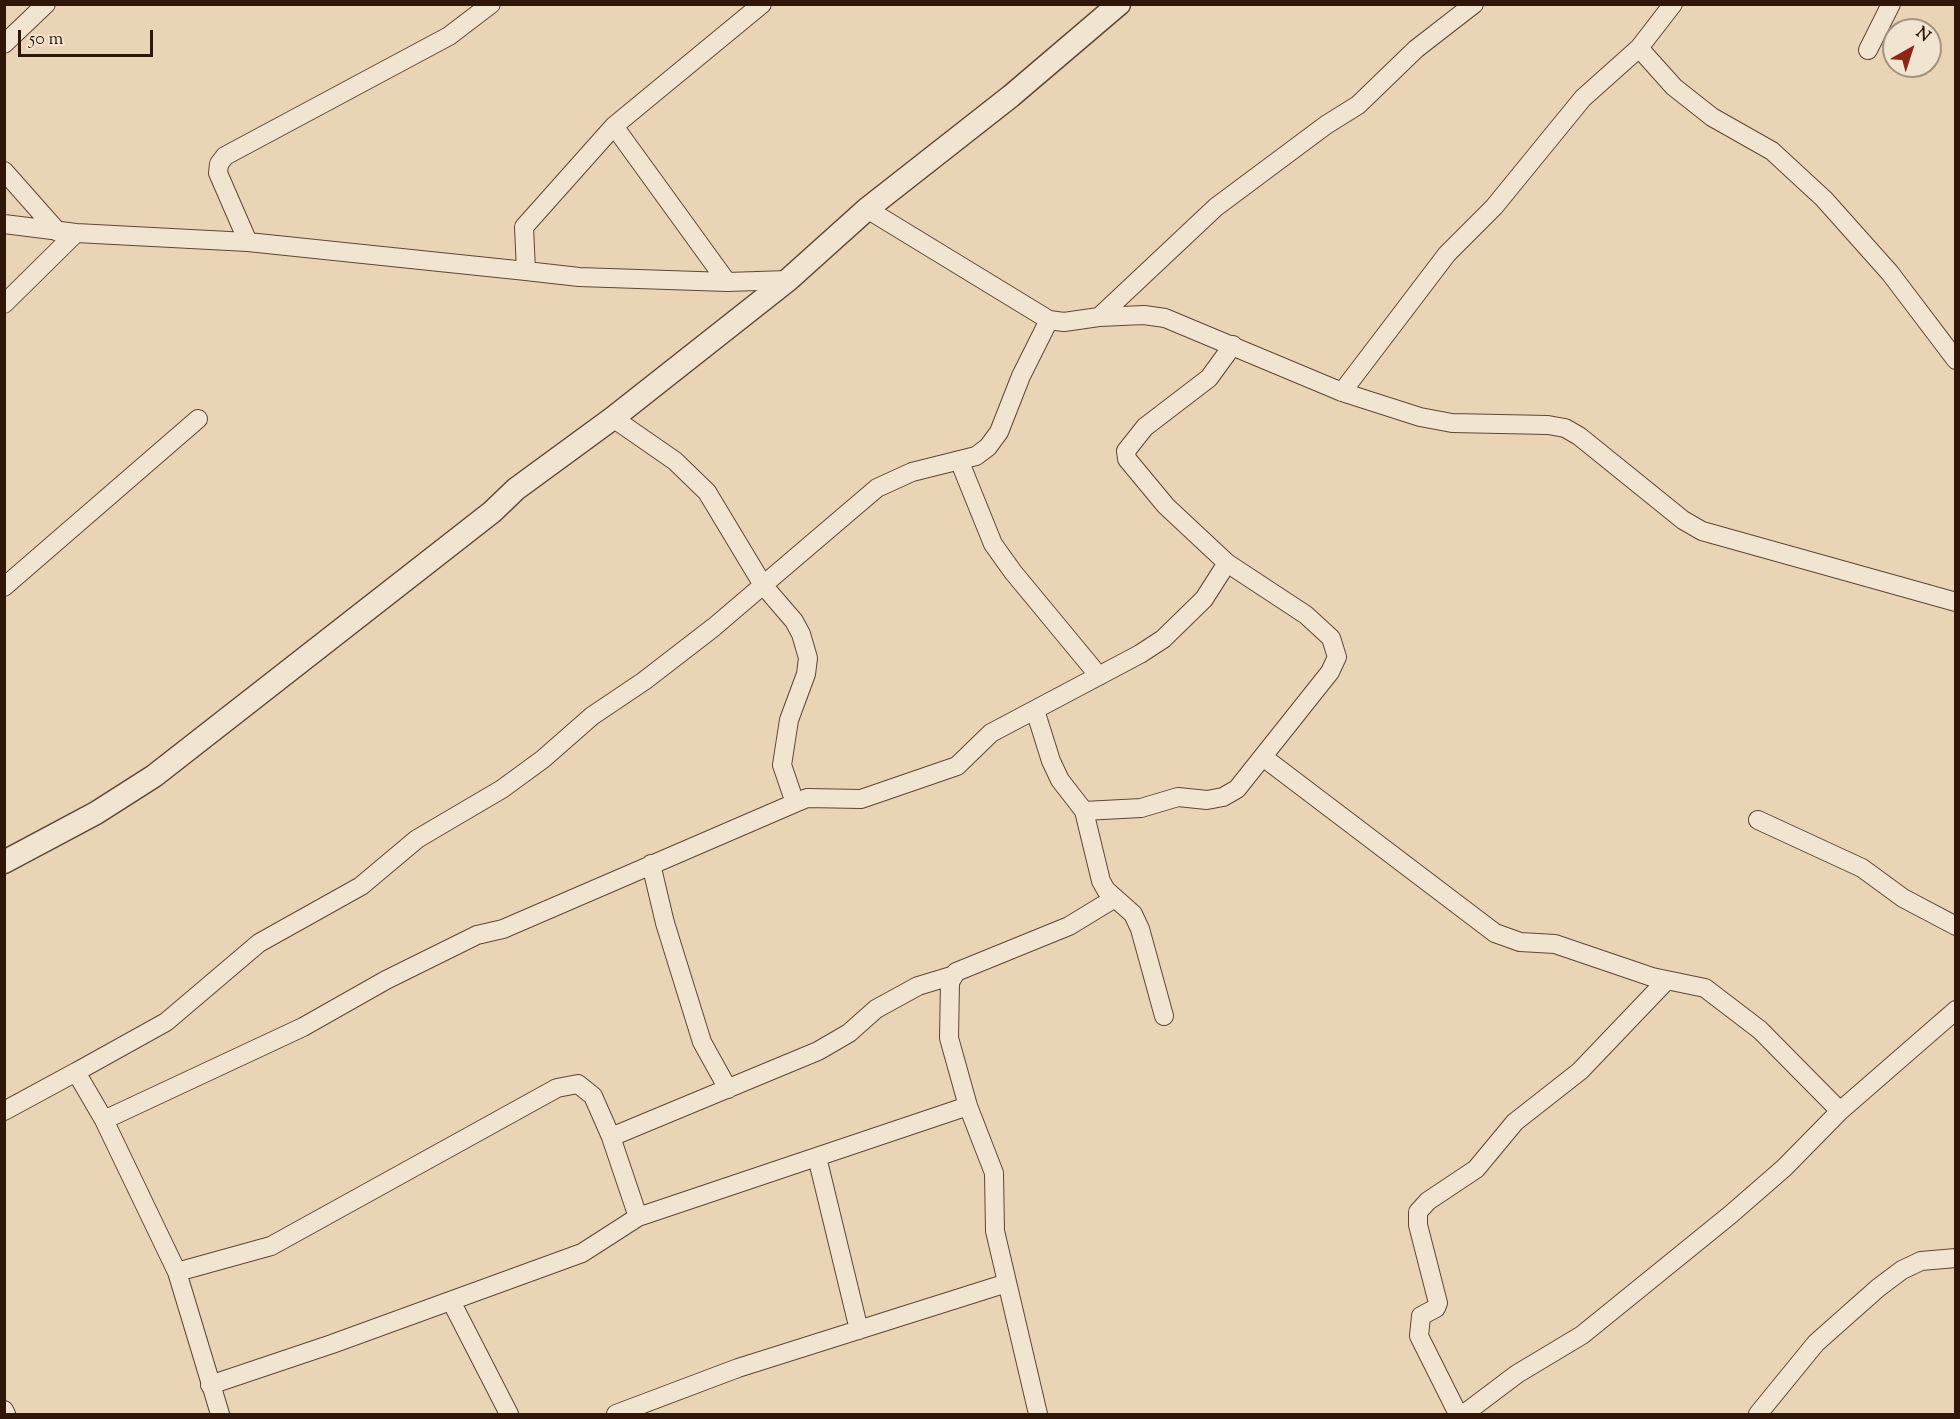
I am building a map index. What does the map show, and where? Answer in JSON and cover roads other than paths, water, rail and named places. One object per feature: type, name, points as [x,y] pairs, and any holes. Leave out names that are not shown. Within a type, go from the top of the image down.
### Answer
[{"type":"street","points":[[4,44],[46,4]]},
{"type":"street","points":[[248,242],[219,173],[219,164],[225,156],[449,36],[491,4]]},
{"type":"street","points":[[526,271],[524,227],[614,126],[762,4]]},
{"type":"street","points":[[4,862],[96,813],[154,776],[492,512],[516,489],[613,418],[788,280],[867,208],[1011,96],[1119,4]]},
{"type":"street","points":[[1099,317],[1216,207],[1326,125],[1358,105],[1416,49],[1474,4]]},
{"type":"street","points":[[1342,392],[1447,254],[1494,207],[1583,98],[1639,48],[1673,4]]},
{"type":"street","points":[[1869,50],[1891,4]]},
{"type":"street","points":[[1639,48],[1674,87],[1712,117],[1772,151],[1824,199],[1890,273],[1956,360]]},
{"type":"street","points":[[614,126],[727,282]]},
{"type":"street","points":[[4,171],[67,233]]},
{"type":"street","points":[[867,208],[1049,320],[1064,322],[1099,317],[1144,315],[1165,318],[1342,392],[1437,421],[1548,425],[1565,429],[1579,436],[1683,520],[1702,531],[1956,602]]},
{"type":"street","points":[[4,224],[67,233],[248,242],[579,277],[727,282],[788,280]]},
{"type":"street","points":[[4,304],[67,233]]},
{"type":"street","points":[[4,1111],[166,1022],[183,1010],[228,967],[259,944],[361,886],[417,839],[502,789],[543,759],[592,716],[644,681],[714,627],[877,488],[912,472],[976,456],[988,447],[999,432],[1021,376],[1049,320]]},
{"type":"street","points":[[1084,811],[1141,808],[1178,797],[1207,800],[1223,797],[1237,789],[1330,672],[1337,657],[1331,638],[1306,615],[1227,562],[1166,506],[1134,471],[1127,459],[1126,451],[1145,427],[1209,378],[1233,345]]},
{"type":"street","points":[[4,586],[198,418]]},
{"type":"street","points":[[613,418],[675,461],[707,492],[763,585],[794,621],[806,644],[808,658],[806,674],[789,720],[782,765],[795,803]]},
{"type":"street","points":[[959,460],[993,544],[1013,573],[1099,676]]},
{"type":"street","points":[[104,1120],[303,1027],[386,980],[477,935],[503,929],[807,798],[861,798],[957,766],[991,733],[1140,654],[1179,625],[1204,599],[1227,562]]},
{"type":"street","points":[[1035,710],[1051,761],[1060,780],[1084,811],[1101,881],[1133,914],[1140,929],[1164,1016]]},
{"type":"street","points":[[1263,757],[1495,933],[1520,942],[1555,944],[1666,981],[1695,985],[1716,995],[1760,1030],[1840,1111]]},
{"type":"street","points":[[1758,820],[1862,867],[1903,898],[1956,927]]},
{"type":"street","points":[[651,864],[665,923],[702,1042],[728,1089]]},
{"type":"street","points":[[611,1137],[818,1051],[849,1033],[876,1009],[918,986],[951,976],[1069,926],[1115,898]]},
{"type":"street","points":[[951,976],[949,1038],[968,1106],[994,1173],[993,1212],[1038,1414]]},
{"type":"street","points":[[1458,1414],[1419,1336],[1421,1317],[1437,1308],[1438,1303],[1418,1225],[1418,1212],[1428,1201],[1476,1169],[1515,1122],[1580,1071],[1666,981]]},
{"type":"street","points":[[1464,1414],[1517,1374],[1581,1335],[1646,1283],[1784,1168],[1840,1111],[1956,1010]]},
{"type":"street","points":[[76,1072],[104,1120],[177,1272],[220,1414]]},
{"type":"street","points":[[177,1272],[271,1246],[557,1088],[578,1084],[593,1096],[611,1137],[638,1217]]},
{"type":"street","points":[[210,1385],[582,1253],[638,1217],[968,1106]]},
{"type":"street","points":[[817,1157],[859,1330]]},
{"type":"street","points":[[1758,1414],[1816,1343],[1878,1288],[1902,1270],[1921,1261],[1956,1258]]},
{"type":"street","points":[[616,1414],[738,1368],[1007,1283]]},
{"type":"street","points":[[451,1301],[509,1414]]},
{"type":"street","points":[[4,1410],[6,1414]]}]
